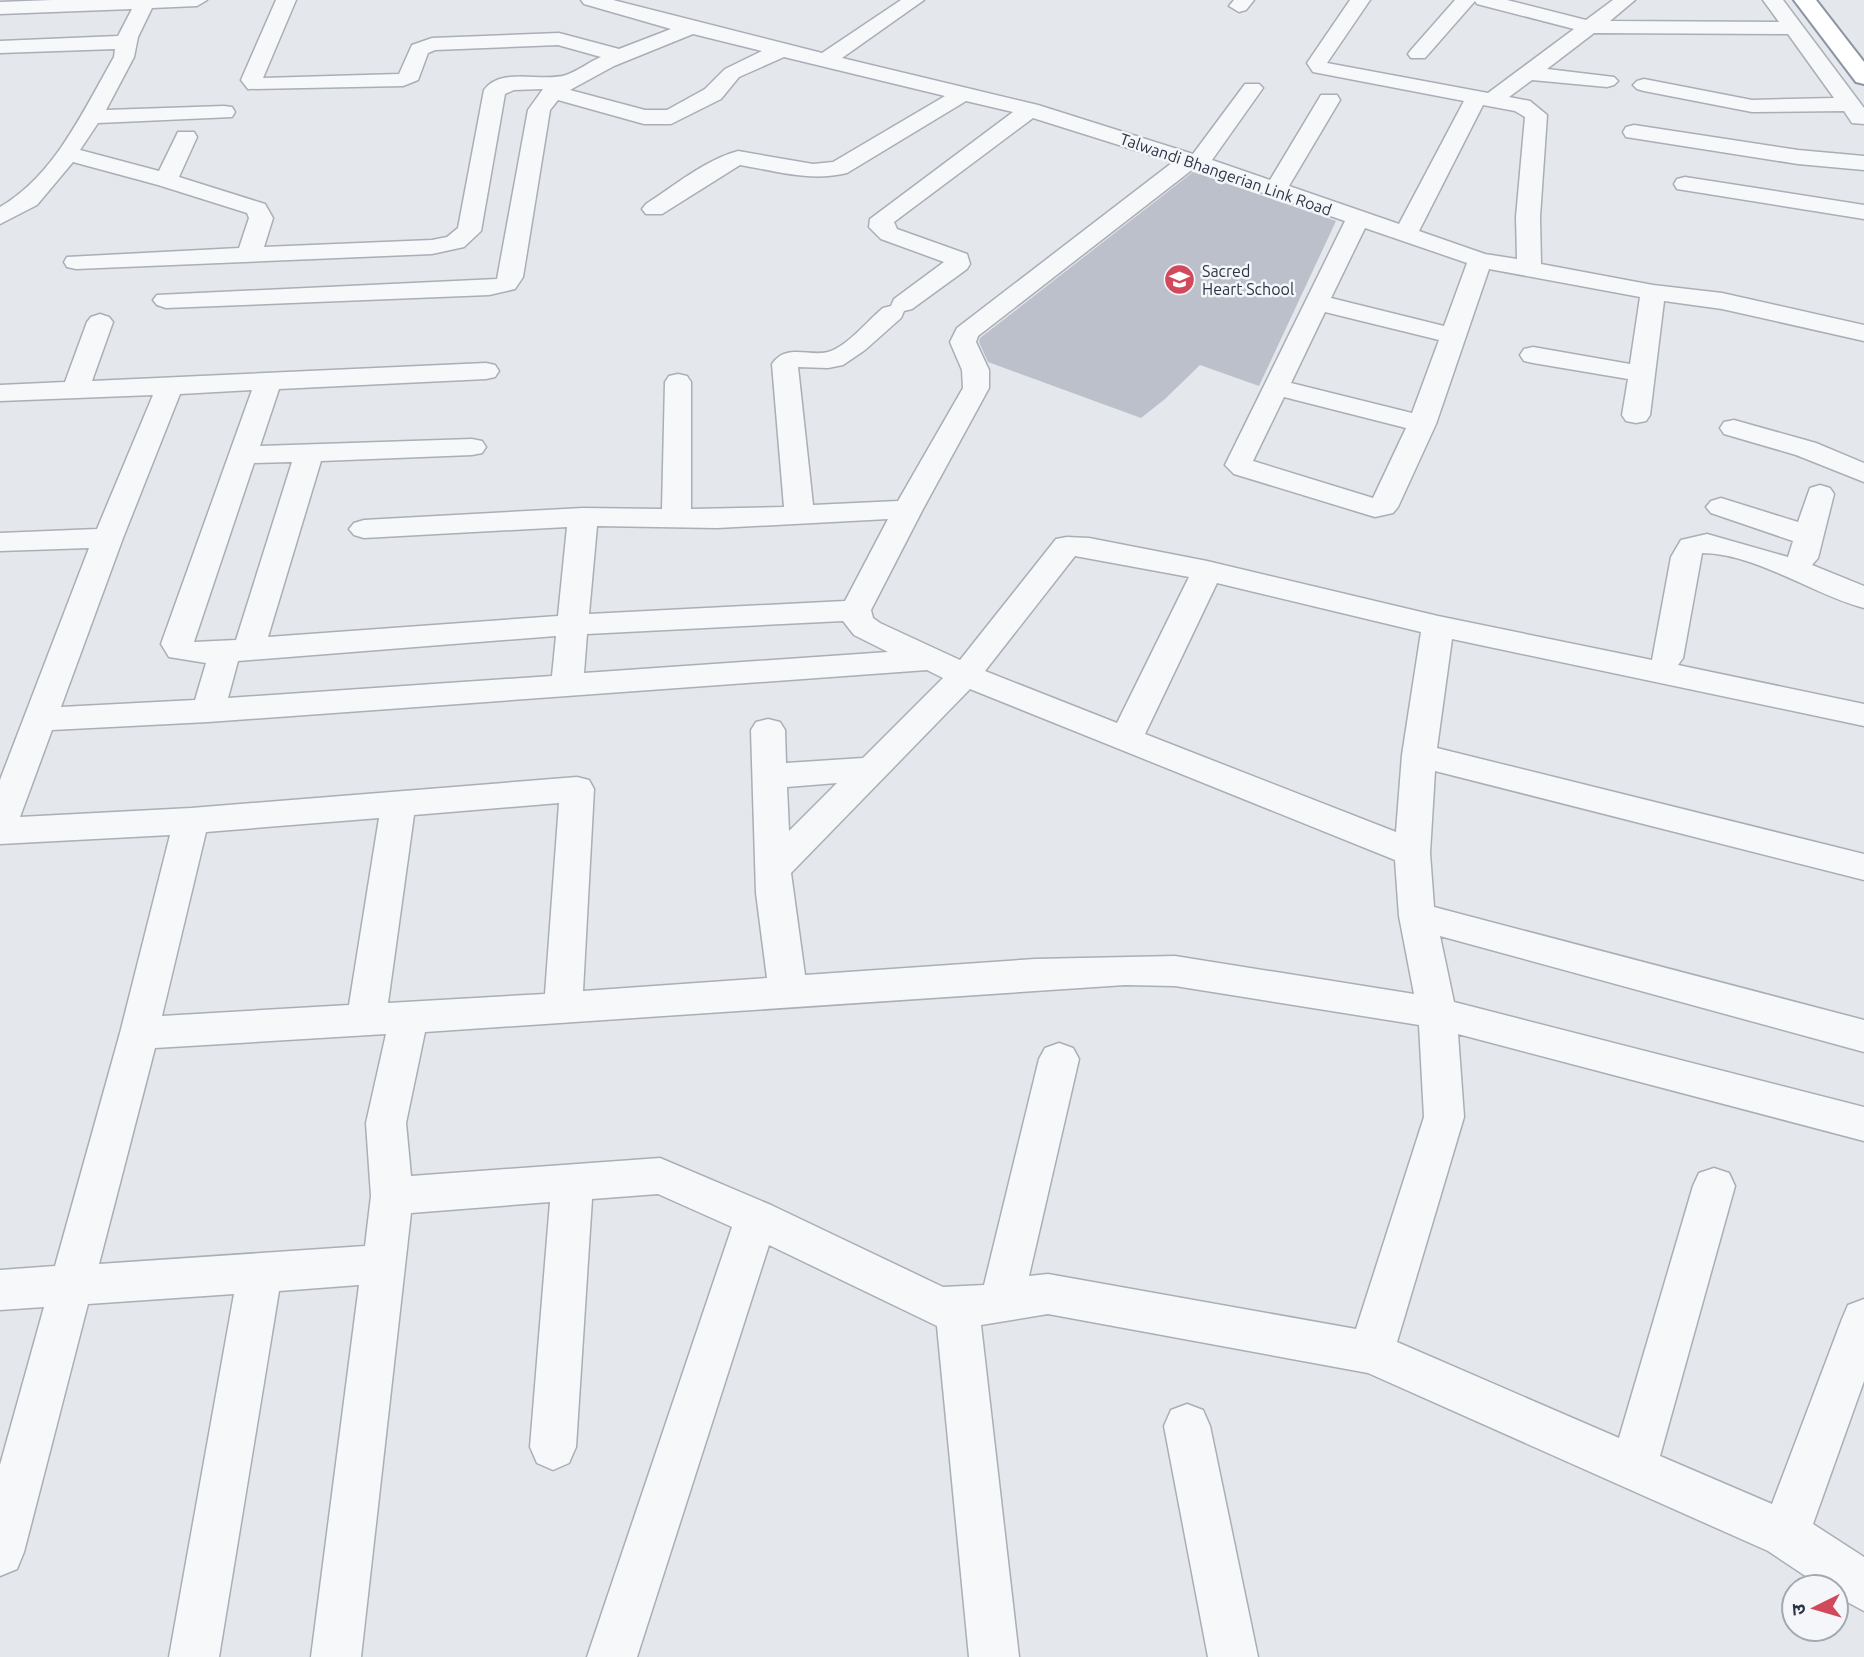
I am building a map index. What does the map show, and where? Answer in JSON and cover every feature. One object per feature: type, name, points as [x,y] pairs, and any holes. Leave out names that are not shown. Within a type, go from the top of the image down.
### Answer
[{"type":"highway","points":[[1805,0],[1864,76]]},
{"type":"street","points":[[0,8],[197,0]]},
{"type":"street","points":[[286,0],[252,80],[255,85],[403,80],[411,76],[419,48],[432,44],[559,39],[624,57]]},
{"type":"street","name":"Talwandi Bhangerian Link Road","points":[[591,0],[691,28],[1030,110],[1194,161],[1480,260],[1722,302],[1864,333]]},
{"type":"street","points":[[824,61],[914,0]]},
{"type":"street","points":[[1360,0],[1317,62],[1320,68],[1526,107],[1536,115],[1528,218],[1529,269]]},
{"type":"street","points":[[1418,54],[1466,0]]},
{"type":"street","points":[[1484,0],[1589,27],[1794,28]]},
{"type":"street","points":[[1405,235],[1484,99],[1528,73],[1625,0]]},
{"type":"street","points":[[1773,0],[1864,124]]},
{"type":"street","points":[[0,217],[29,200],[50,179],[68,154],[124,57],[127,42],[146,1]]},
{"type":"street","points":[[166,300],[489,289],[506,284],[512,277],[539,110],[558,87],[691,28]]},
{"type":"street","points":[[0,47],[127,42]]},
{"type":"street","points":[[76,262],[432,247],[464,238],[469,231],[495,90],[511,83],[558,87],[644,117],[671,117],[713,94],[733,73],[782,50]]},
{"type":"street","points":[[1528,73],[1607,81]]},
{"type":"street","points":[[1644,85],[1752,106],[1850,104]]},
{"type":"street","points":[[1252,88],[1194,161],[966,333],[963,342],[978,382],[908,509],[856,610],[856,617],[863,627],[965,675],[1412,853]]},
{"type":"street","points":[[654,209],[724,164],[738,158],[813,170],[838,168],[963,94]]},
{"type":"street","points":[[1275,190],[1329,100]]},
{"type":"street","points":[[799,515],[785,364],[793,359],[827,360],[841,356],[957,264],[958,259],[889,234],[881,227],[883,219],[1030,110]]},
{"type":"street","points":[[91,117],[224,111]]},
{"type":"street","points":[[1634,132],[1791,156],[1864,163]]},
{"type":"street","points":[[166,180],[186,137]]},
{"type":"street","points":[[68,154],[166,180],[257,209],[261,218],[249,255]]},
{"type":"street","points":[[1685,184],[1864,212]]},
{"type":"street","points":[[0,201],[29,200]]},
{"type":"street","points":[[1357,219],[1239,465],[1375,508],[1385,505],[1422,424],[1480,260]]},
{"type":"street","points":[[1636,415],[1653,292]]},
{"type":"street","points":[[1317,302],[1452,336]]},
{"type":"street","points":[[76,390],[100,322]]},
{"type":"street","points":[[1533,355],[1642,374]]},
{"type":"street","points":[[0,393],[268,383],[486,371]]},
{"type":"street","points":[[676,518],[678,382]]},
{"type":"street","points":[[268,383],[177,644],[180,650],[237,650],[571,625],[856,610]]},
{"type":"street","points":[[0,825],[108,538],[170,386]]},
{"type":"street","points":[[1275,387],[1422,424]]},
{"type":"street","points":[[1734,428],[1806,449],[1864,473]]},
{"type":"street","points":[[244,455],[472,447]]},
{"type":"street","points":[[208,711],[237,650],[309,453]]},
{"type":"street","points":[[1799,571],[1820,494]]},
{"type":"street","points":[[1721,507],[1809,536]]},
{"type":"street","points":[[364,529],[583,517],[799,515],[908,509]]},
{"type":"street","points":[[567,684],[583,517]]},
{"type":"street","points":[[0,542],[108,538]]},
{"type":"street","points":[[1667,658],[1686,557],[1689,548],[1695,544],[1714,545],[1799,571],[1864,598]]},
{"type":"street","points":[[774,868],[965,675],[1067,546],[1089,547],[1206,571],[1438,626],[1864,715]]},
{"type":"street","points":[[1126,739],[1206,571]]},
{"type":"street","points":[[1371,1353],[1444,1117],[1437,1013],[1417,916],[1412,853],[1419,755],[1438,626]]},
{"type":"street","points":[[39,719],[208,711],[930,660]]},
{"type":"street","points":[[768,730],[774,893],[788,992]]},
{"type":"street","points":[[1419,755],[1864,867]]},
{"type":"street","points":[[769,776],[870,769]]},
{"type":"street","points":[[0,831],[191,821],[577,789],[563,1008]]},
{"type":"street","points":[[366,1020],[398,804]]},
{"type":"street","points":[[0,1552],[139,1033],[191,821]]},
{"type":"street","points":[[1417,916],[1864,1036]]},
{"type":"street","points":[[139,1033],[563,1008],[1035,974],[1175,971],[1437,1013],[1864,1125]]},
{"type":"street","points":[[335,1657],[392,1196],[386,1123],[409,1017]]},
{"type":"street","points":[[1002,1300],[1015,1238],[1044,1137],[1059,1059]]},
{"type":"street","points":[[392,1196],[660,1176],[756,1218],[939,1307],[957,1310],[1048,1294],[1371,1353],[1785,1534],[1864,1586]]},
{"type":"street","points":[[553,1447],[572,1182]]},
{"type":"street","points":[[1634,1467],[1714,1186]]},
{"type":"street","points":[[612,1657],[756,1218]]},
{"type":"street","points":[[0,1290],[384,1264]]},
{"type":"street","points":[[194,1657],[260,1272]]},
{"type":"street","points":[[957,1310],[994,1657]]},
{"type":"street","points":[[1785,1534],[1864,1319]]},
{"type":"street","points":[[1187,1426],[1233,1657]]},
{"type":"building","name":"Sacred Heart School","points":[[1193,172],[1336,221],[1259,386],[1200,365],[1141,418],[988,362],[979,342],[980,338]]},
{"type":"place","name":"Sacred Heart School","points":[[1179,280]]}]
